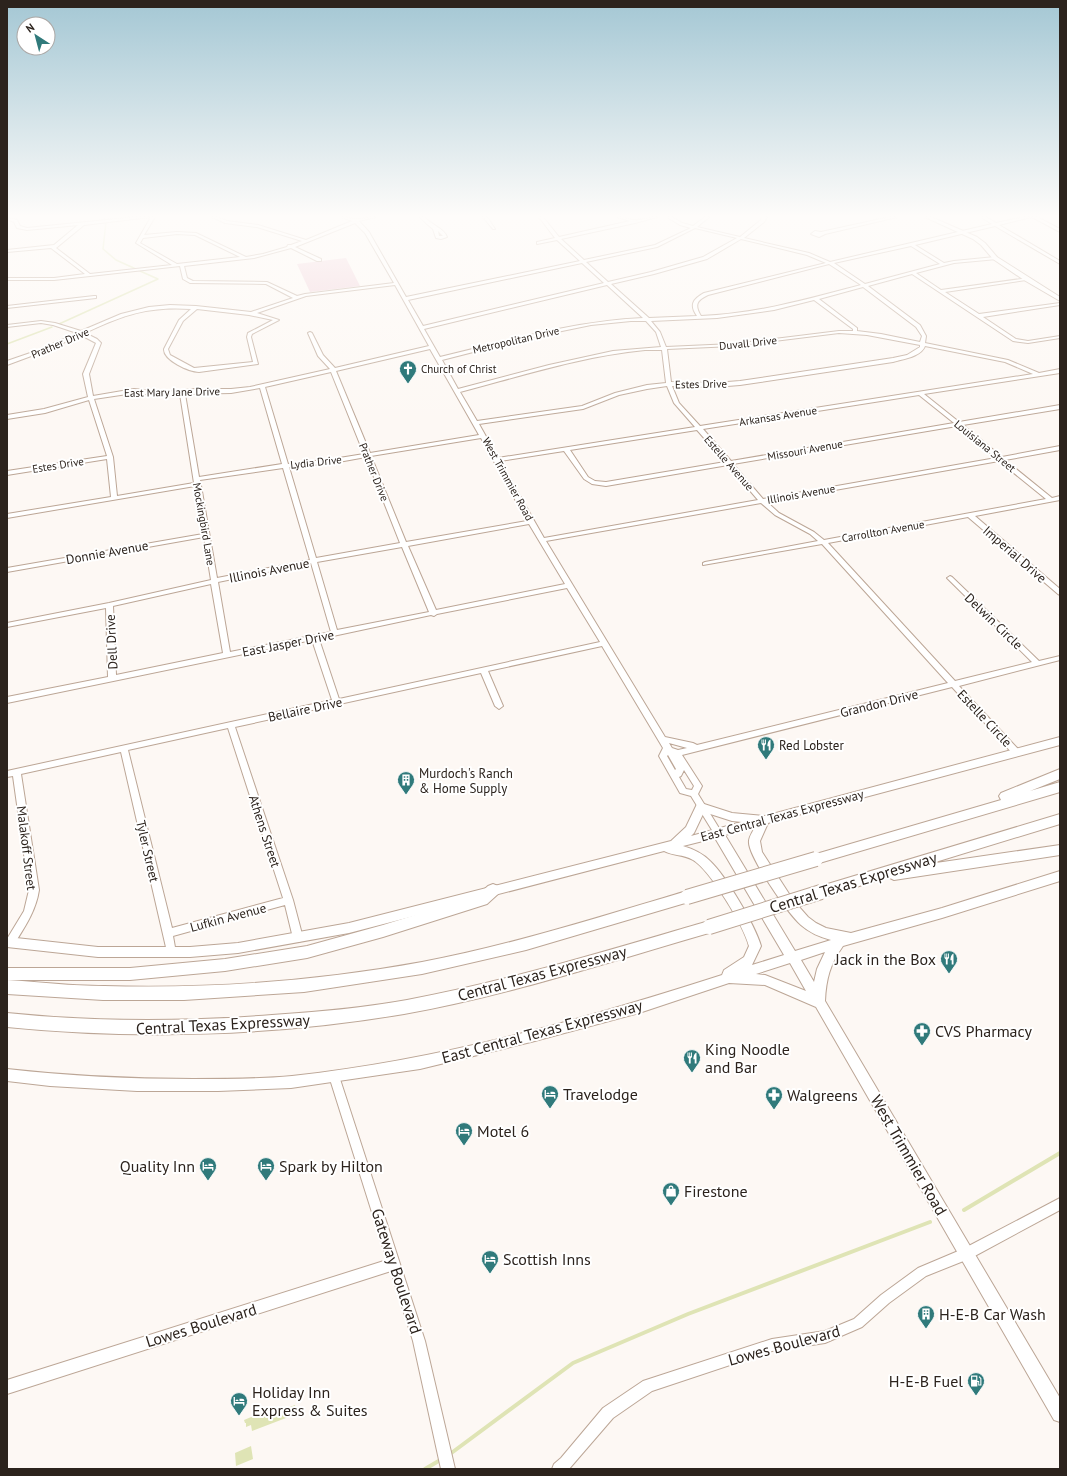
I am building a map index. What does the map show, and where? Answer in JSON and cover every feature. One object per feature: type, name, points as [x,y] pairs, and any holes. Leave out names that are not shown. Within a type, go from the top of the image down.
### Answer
[{"type":"highway","points":[[973,812],[983,804],[1060,774]]},
{"type":"highway","points":[[7,987],[103,993],[184,993],[304,985],[422,968],[526,944],[1060,787]]},
{"type":"highway","name":"Central Texas Expressway","points":[[7,1020],[45,1024],[132,1028],[223,1026],[326,1018],[424,1003],[542,976],[709,927],[1060,819]]},
{"type":"highway","points":[[859,880],[1060,850]]},
{"type":"highway","points":[[7,974],[130,974],[225,965],[307,952],[383,931],[482,900],[493,890]]},
{"type":"main road","points":[[1038,286],[1060,299]]},
{"type":"main road","name":"East Central Texas Expressway","points":[[9,942],[98,952],[171,953],[238,948],[298,938],[349,928],[672,845],[1060,741]]},
{"type":"main road","points":[[672,845],[684,837],[690,830],[701,807],[732,817],[764,820],[754,841],[757,853],[798,915],[812,927],[830,935],[852,938]]},
{"type":"main road","name":"West Trimmier Road","points":[[718,832],[1060,1414]]},
{"type":"main road","points":[[654,849],[677,848],[688,851],[702,860],[714,872],[752,935],[755,946],[748,961],[720,980]]},
{"type":"main road","name":"East Central Texas Expressway","points":[[7,1075],[50,1080],[137,1085],[262,1083],[291,1082],[420,1063],[525,1038],[639,1007],[839,942],[942,913],[1060,876]]},
{"type":"main road","points":[[720,980],[764,980],[782,986],[819,1003],[821,973],[827,958],[839,942]]},
{"type":"street","points":[[272,286],[295,298]]},
{"type":"street","points":[[252,314],[295,298],[382,286]]},
{"type":"street","name":"West Trimmier Road","points":[[397,286],[531,522],[662,739],[667,748],[663,756],[683,791],[694,794],[718,832]]},
{"type":"street","points":[[404,299],[467,286]]},
{"type":"street","points":[[420,328],[598,286]]},
{"type":"street","name":"Estelle Avenue","points":[[608,286],[647,320],[658,332],[664,348],[669,384],[677,403],[698,428],[762,501],[777,514],[812,533],[823,542],[954,684]]},
{"type":"street","points":[[700,318],[696,312],[695,303],[698,298],[706,294],[738,286]]},
{"type":"street","points":[[865,286],[918,326],[924,336],[923,345]]},
{"type":"street","name":"Metropolitan Drive","points":[[438,359],[554,331],[612,322],[700,318],[752,313],[816,299],[865,286]]},
{"type":"street","points":[[933,286],[1020,342],[1060,337]]},
{"type":"street","points":[[941,291],[977,286]]},
{"type":"street","points":[[7,307],[94,297]]},
{"type":"street","points":[[816,299],[855,329],[855,333]]},
{"type":"street","points":[[978,316],[1060,304]]},
{"type":"street","name":"Prather Drive","points":[[7,364],[38,353],[118,317],[139,310],[163,307],[196,307],[266,316],[277,320],[250,333],[249,337],[256,363],[199,370],[189,368],[168,356],[166,349],[181,320],[196,307]]},
{"type":"street","points":[[7,326],[46,323],[81,334],[96,340],[99,343],[86,374],[91,398],[110,457],[114,498]]},
{"type":"street","name":"Prather Drive","points":[[310,333],[321,356],[333,369],[367,456],[434,614]]},
{"type":"street","name":"Duvall Drive","points":[[457,391],[590,356],[625,350],[733,345],[825,333],[855,333],[923,345],[1018,365],[1038,374]]},
{"type":"street","name":"Estes Drive","points":[[476,423],[583,407],[627,391],[647,387],[669,384],[715,385],[740,383],[883,362],[909,356],[922,348],[923,345]]},
{"type":"street","name":"East Mary Jane Drive","points":[[7,417],[45,411],[91,398],[128,392],[164,394],[231,391],[262,386],[431,347]]},
{"type":"street","name":"Arkansas Avenue","points":[[496,460],[1060,370]]},
{"type":"street","points":[[262,386],[335,634]]},
{"type":"street","name":"Mockingbird Lane","points":[[182,392],[227,656]]},
{"type":"street","name":"Louisiana Street","points":[[920,393],[1051,500]]},
{"type":"street","name":"Missouri Avenue","points":[[566,449],[586,478],[594,483],[606,484],[1060,407]]},
{"type":"street","name":"Lydia Drive","points":[[7,516],[114,498],[286,465],[333,461],[367,456],[483,436]]},
{"type":"street","name":"Illinois Avenue","points":[[543,540],[1060,448]]},
{"type":"street","name":"Estes Drive","points":[[7,473],[110,457]]},
{"type":"street","name":"Carrollton Avenue","points":[[705,564],[1060,498]]},
{"type":"street","name":"Imperial Drive","points":[[970,515],[1060,593]]},
{"type":"street","name":"Illinois Avenue","points":[[7,625],[109,605],[214,581],[313,561],[531,522]]},
{"type":"street","name":"Donnie Avenue","points":[[7,570],[206,535]]},
{"type":"street","name":"Delwin Circle","points":[[950,578],[1038,664]]},
{"type":"street","name":"East Jasper Drive","points":[[7,700],[570,585]]},
{"type":"street","name":"Dell Drive","points":[[109,605],[112,679]]},
{"type":"street","points":[[315,638],[336,702]]},
{"type":"street","name":"Bellaire Drive","points":[[7,774],[604,643]]},
{"type":"street","name":"Grandon Drive","points":[[677,753],[1060,658]]},
{"type":"street","points":[[483,669],[500,706]]},
{"type":"street","name":"Estelle Circle","points":[[954,684],[1016,752]]},
{"type":"street","name":"Athens Street","points":[[231,725],[288,900],[298,938]]},
{"type":"street","name":"Grandon Drive","points":[[662,739],[698,747]]},
{"type":"street","points":[[667,748],[677,753]]},
{"type":"street","name":"Tyler Street","points":[[124,749],[168,933],[171,953]]},
{"type":"street","name":"West Trimmier Road","points":[[677,753],[698,786],[694,794]]},
{"type":"street","name":"Malakoff Street","points":[[9,942],[30,909],[34,895],[17,772]]},
{"type":"street","name":"Lufkin Avenue","points":[[168,933],[288,900]]},
{"type":"street","name":"Gateway Boulevard","points":[[334,1076],[419,1341],[448,1469]]},
{"type":"street","name":"Lowes Boulevard","points":[[559,1469],[566,1463],[608,1413],[648,1386],[772,1346],[825,1337],[858,1323],[885,1299],[922,1272],[967,1254],[1060,1204]]},
{"type":"street","name":"Lowes Boulevard","points":[[7,1387],[395,1264]]},
{"type":"shaded area","points":[[307,286],[360,286],[310,292]]},
{"type":"shaded area","points":[[295,1405],[296,1410],[299,1409],[299,1413],[252,1431],[251,1425],[246,1427],[244,1420],[266,1411],[267,1416]]},
{"type":"shaded area","points":[[251,1446],[253,1459],[236,1466],[235,1453]]},
{"type":"waterway","points":[[59,324],[143,286]]},
{"type":"waterway","points":[[7,344],[52,327]]},
{"type":"waterway","points":[[964,1210],[1060,1153]]},
{"type":"waterway","points":[[450,1454],[573,1363],[688,1314],[930,1222]]},
{"type":"waterway","points":[[425,1469],[442,1459]]},
{"type":"place","name":"Church of Christ","points":[[408,384]]},
{"type":"place","name":"Red Lobster","points":[[766,760]]},
{"type":"place","name":"Murdoch's Ranch & Home Supply","points":[[406,795]]},
{"type":"place","name":"Jack in the Box","points":[[949,974]]},
{"type":"place","name":"CVS Pharmacy","points":[[922,1046]]},
{"type":"place","name":"King Noodle and Bar","points":[[692,1073]]},
{"type":"place","name":"Travelodge","points":[[550,1109]]},
{"type":"place","name":"Walgreens","points":[[774,1110]]},
{"type":"place","name":"Motel 6","points":[[464,1146]]},
{"type":"place","name":"Quality Inn","points":[[208,1181]]},
{"type":"place","name":"Spark by Hilton","points":[[266,1181]]},
{"type":"place","name":"Firestone","points":[[671,1206]]},
{"type":"place","name":"Scottish Inns","points":[[490,1274]]},
{"type":"place","name":"H-E-B Car Wash","points":[[926,1329]]},
{"type":"place","name":"H-E-B Fuel","points":[[976,1396]]},
{"type":"place","name":"Holiday Inn Express & Suites","points":[[239,1416]]}]
